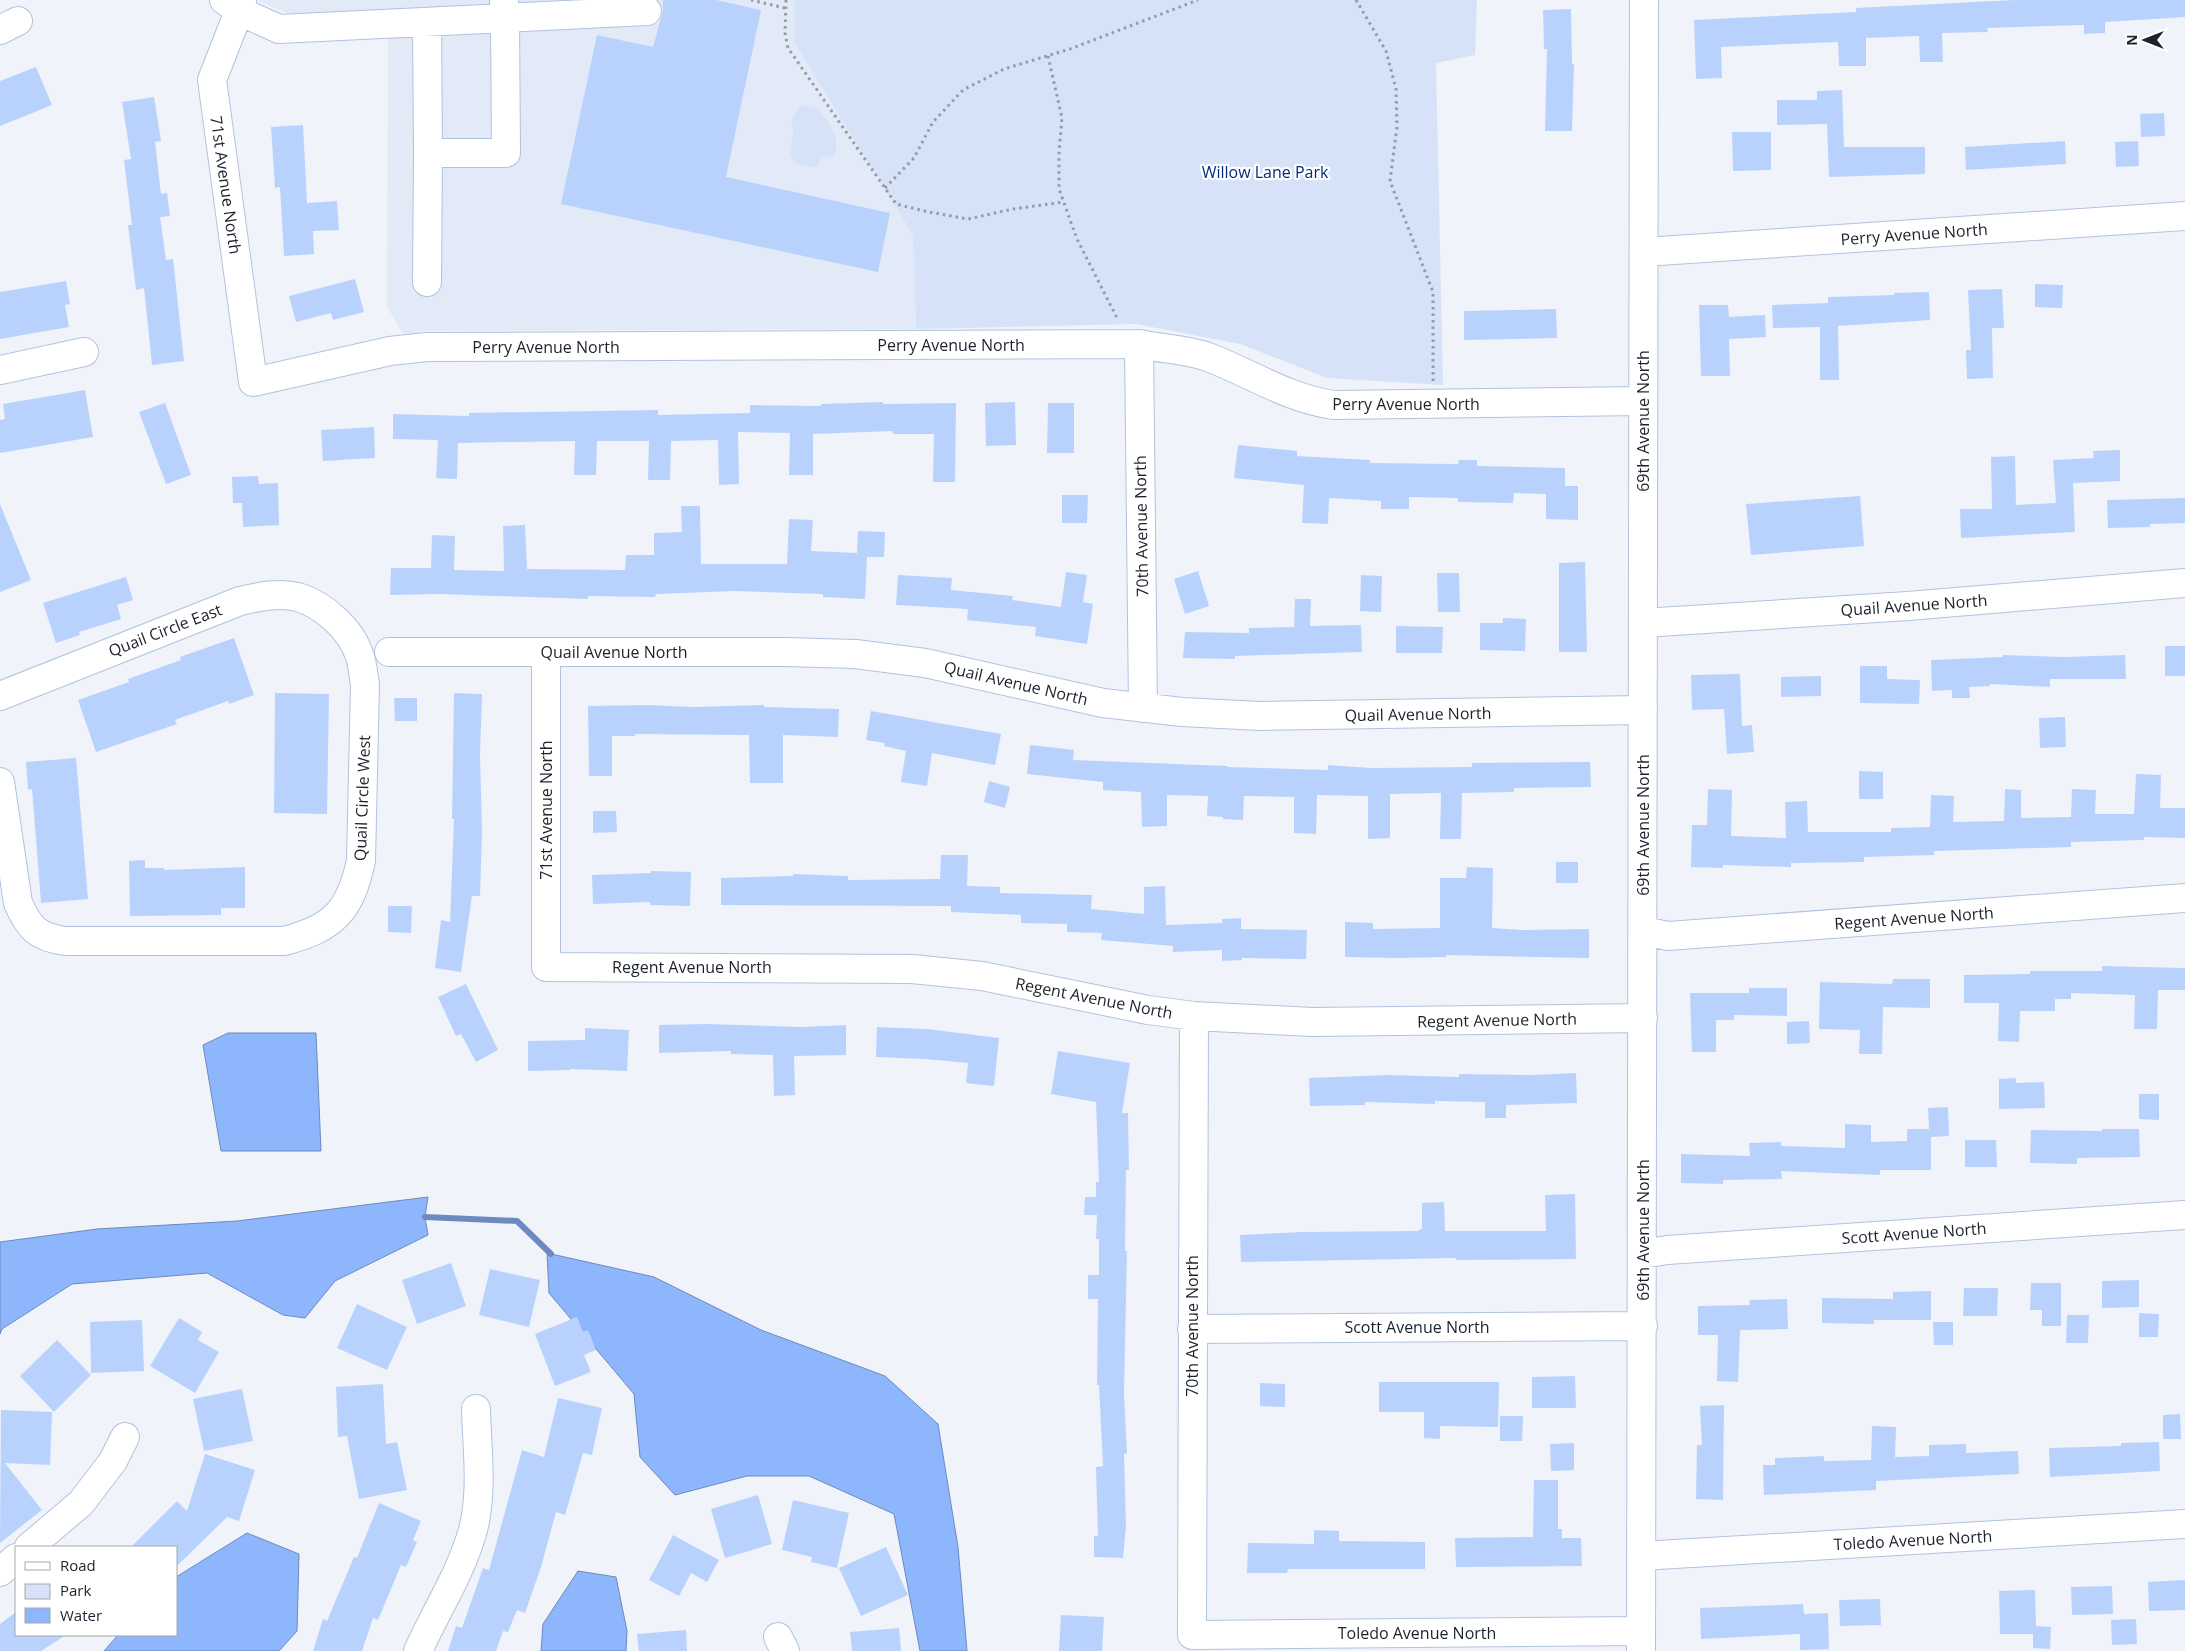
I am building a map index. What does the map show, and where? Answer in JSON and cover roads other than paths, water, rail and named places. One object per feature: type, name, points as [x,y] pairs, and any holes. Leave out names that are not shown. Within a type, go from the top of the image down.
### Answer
[{"type":"street","name":"69th Avenue North","points":[[1641,1641],[1644,0]]},
{"type":"street","points":[[235,4],[279,29],[427,22],[504,9],[647,11]]},
{"type":"street","name":"71st Avenue North","points":[[235,4],[212,80],[253,382]]},
{"type":"street","points":[[428,153],[506,153],[504,9]]},
{"type":"street","points":[[427,22],[427,282]]},
{"type":"street","name":"Perry Avenue North","points":[[1644,252],[2185,216]]},
{"type":"street","name":"Perry Avenue North","points":[[253,382],[390,351],[427,347],[1127,344],[1205,356],[1315,403],[1348,406],[1643,401]]},
{"type":"street","name":"70th Avenue North","points":[[1127,344],[1143,708]]},
{"type":"street","points":[[0,370],[84,352]]},
{"type":"street","name":"Quail Avenue North","points":[[1643,623],[1908,606],[2185,583]]},
{"type":"street","name":"Quail Circle East","points":[[0,696],[240,601],[268,595],[297,597],[324,610],[331,617]]},
{"type":"street","name":"Quail Circle West","points":[[0,782],[18,903],[24,918],[35,931],[49,939],[65,941],[284,941],[307,935],[328,924],[345,906],[356,884],[361,861],[365,684],[360,656],[345,629],[331,617]]},
{"type":"street","name":"Quail Avenue North","points":[[389,652],[786,652],[855,654],[925,663],[1103,703],[1143,708],[1260,716],[1643,710]]},
{"type":"street","name":"71st Avenue North","points":[[546,652],[546,967]]},
{"type":"street","name":"Regent Avenue North","points":[[1643,931],[1668,936],[2185,898]]},
{"type":"street","name":"Regent Avenue North","points":[[546,967],[912,969],[982,976],[1148,1010],[1194,1016],[1312,1022],[1643,1018]]},
{"type":"street","name":"70th Avenue North","points":[[1192,1635],[1194,1016]]},
{"type":"street","name":"Scott Avenue North","points":[[1643,1254],[1677,1249],[2185,1215]]},
{"type":"street","name":"Scott Avenue North","points":[[1192,1329],[1643,1326]]},
{"type":"street","points":[[418,1651],[460,1567],[473,1529],[478,1492],[476,1409]]},
{"type":"street","points":[[30,1546],[82,1503],[113,1461],[126,1437]]},
{"type":"street","name":"Toledo Avenue North","points":[[1641,1556],[2185,1524]]},
{"type":"street","points":[[0,1572],[15,1559]]},
{"type":"street","name":"Toledo Avenue North","points":[[1192,1635],[1641,1641]]},
{"type":"water","points":[[228,1033],[316,1033],[321,1151],[221,1151],[203,1045]]},
{"type":"water","points":[[428,1197],[425,1217],[428,1235],[335,1281],[305,1318],[283,1315],[207,1273],[72,1284],[2,1329],[0,1334],[0,1242],[97,1229],[237,1221]]},
{"type":"water","points":[[547,1253],[654,1277],[761,1330],[885,1376],[938,1424],[958,1547],[967,1651],[920,1651],[894,1514],[809,1476],[747,1476],[675,1495],[640,1457],[634,1394],[549,1293]]},
{"type":"water","points":[[247,1533],[299,1554],[297,1631],[279,1651],[104,1651],[117,1636],[178,1636],[178,1576]]},
{"type":"water","points":[[578,1571],[616,1577],[627,1631],[626,1651],[541,1651],[543,1624]]},
{"type":"waterway","points":[[425,1217],[517,1221],[551,1254]]},
{"type":"park label","name":"Willow Lane Park","points":[[1265,172]]}]
